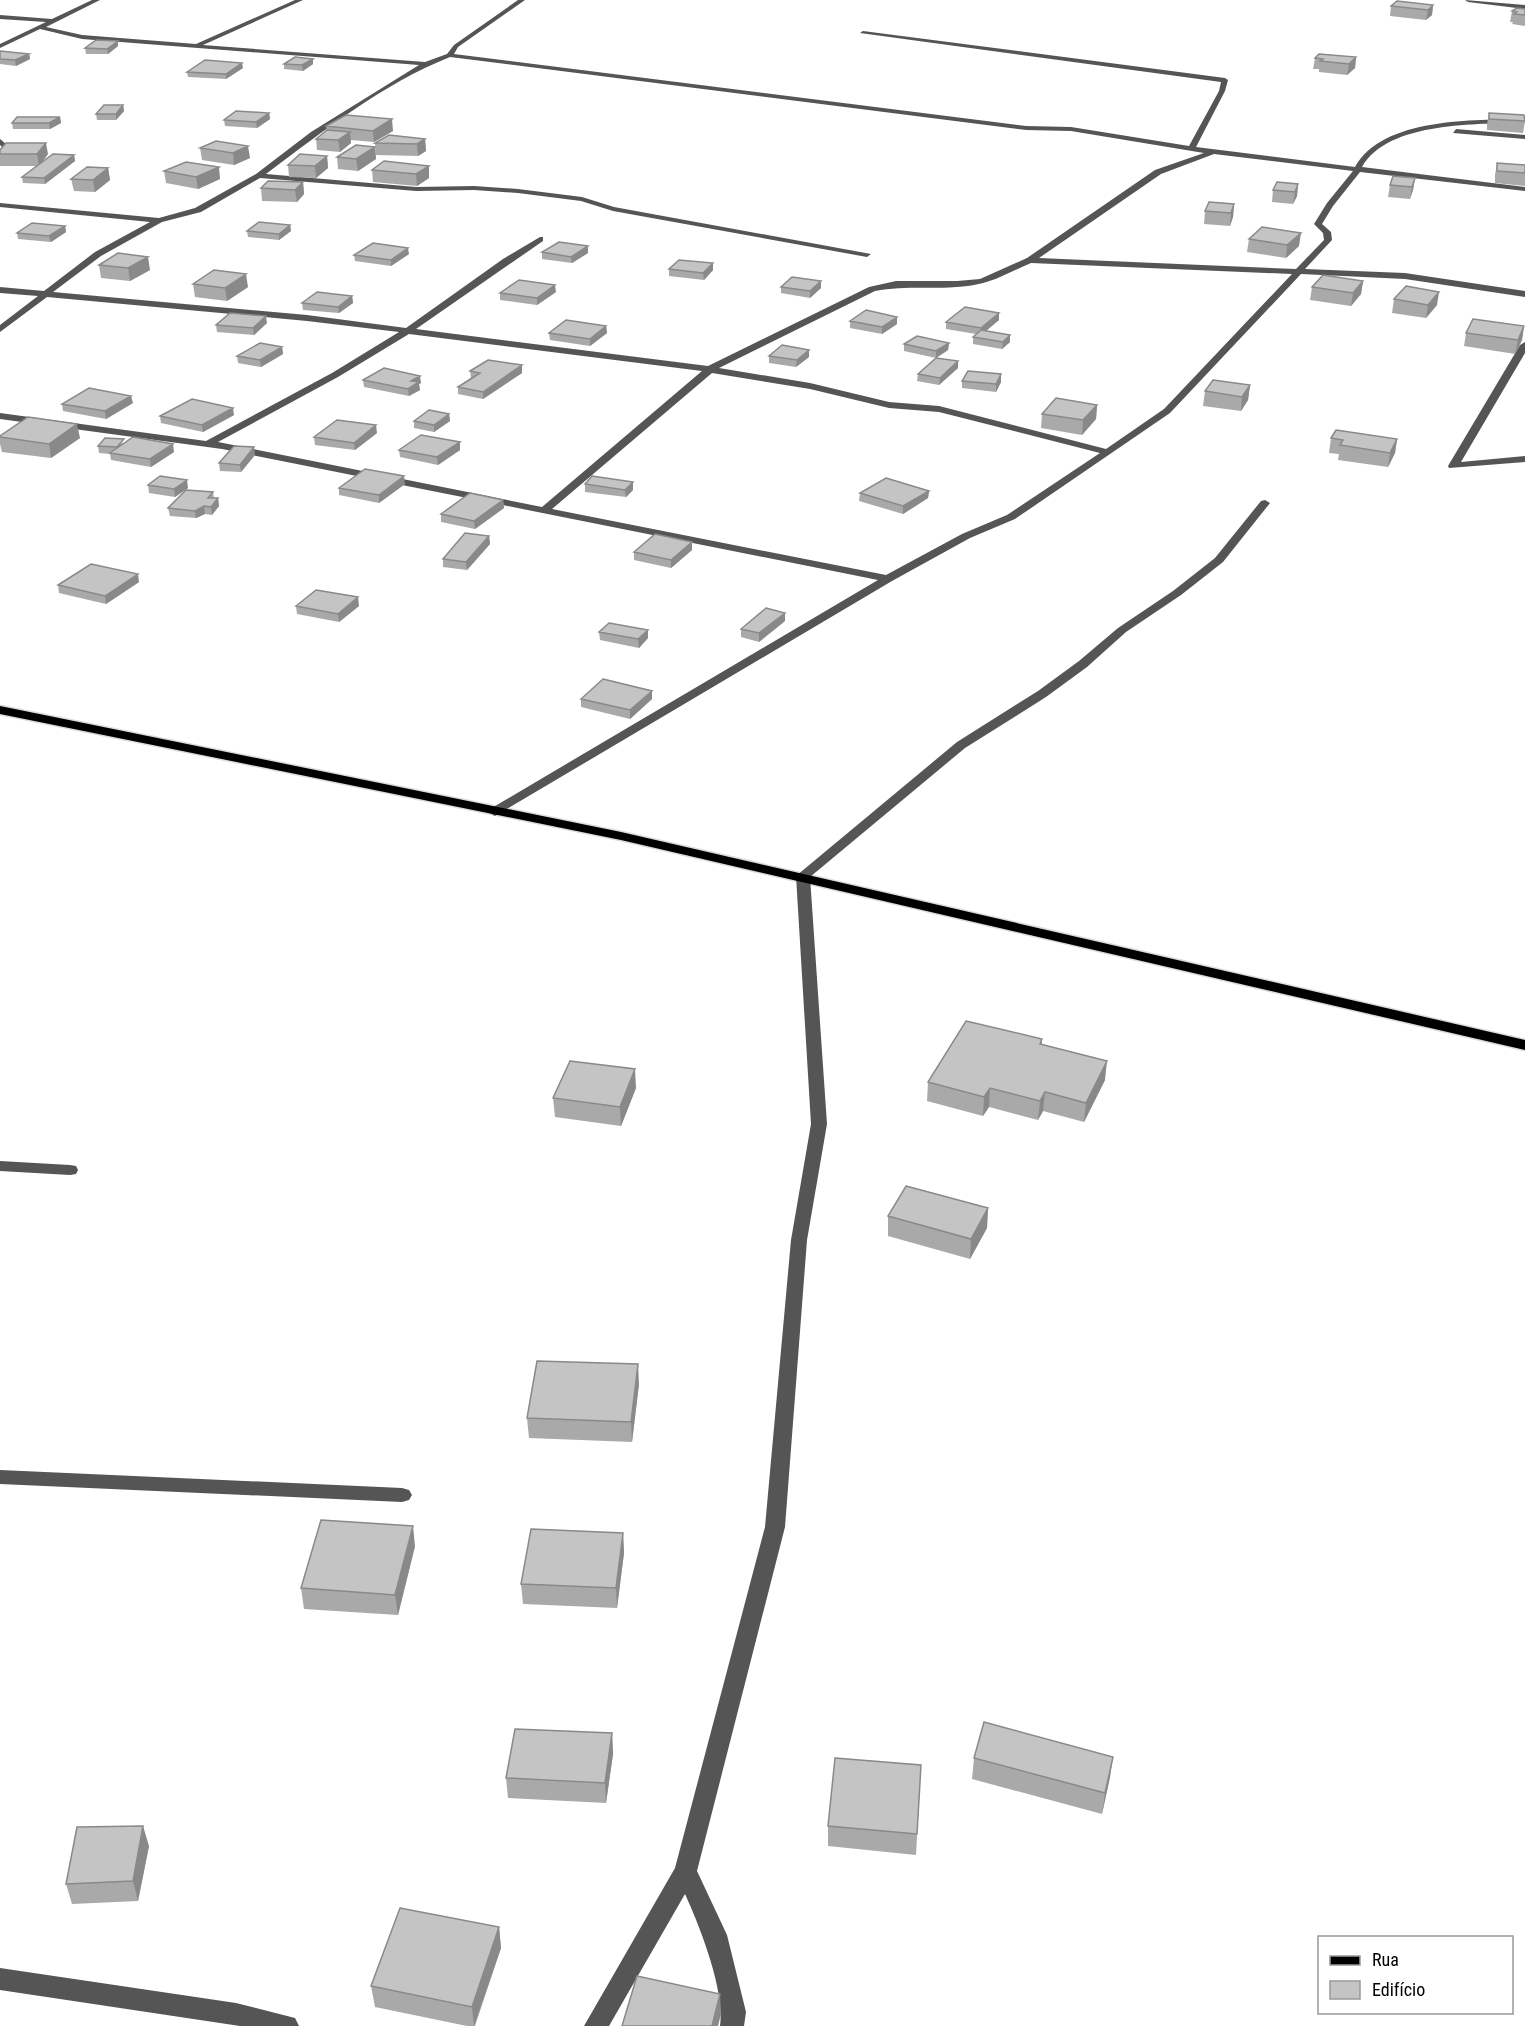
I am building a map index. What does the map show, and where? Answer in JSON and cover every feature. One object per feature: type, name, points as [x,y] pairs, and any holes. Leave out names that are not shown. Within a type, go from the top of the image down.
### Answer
[{"type":"main road","points":[[0,710],[621,836],[803,876],[1525,1045]]},
{"type":"street","points":[[0,46],[97,0]]},
{"type":"street","points":[[196,45],[300,0]]},
{"type":"street","points":[[449,55],[456,46],[522,0]]},
{"type":"street","points":[[1468,0],[1525,7]]},
{"type":"street","points":[[0,17],[56,20]]},
{"type":"street","points":[[38,27],[82,37],[426,64]]},
{"type":"street","points":[[863,33],[1225,80],[1222,91],[1192,147]]},
{"type":"street","points":[[0,328],[98,254],[159,220],[198,210],[224,197],[259,176],[314,134],[426,64],[449,55],[1026,128],[1071,129],[1214,152],[1525,189]]},
{"type":"street","points":[[495,812],[888,579],[966,536],[1011,517],[1167,411],[1328,240],[1327,232],[1318,224],[1326,206],[1359,169],[1366,154],[1404,135],[1429,129],[1466,123],[1525,121]]},
{"type":"street","points":[[1429,129],[1525,137]]},
{"type":"street","points":[[0,141],[8,149],[0,156]]},
{"type":"street","points":[[544,510],[710,369],[828,309],[872,290],[896,284],[957,284],[982,281],[1030,260],[1158,172],[1214,152]]},
{"type":"street","points":[[259,176],[416,189],[474,188],[555,194],[582,199],[613,209],[867,254]]},
{"type":"street","points":[[0,205],[159,220]]},
{"type":"street","points":[[207,444],[299,396],[408,331],[511,256],[540,239]]},
{"type":"street","points":[[1030,260],[1405,276],[1525,294]]},
{"type":"street","points":[[0,290],[306,318],[710,369],[810,386],[889,405],[939,409],[1108,452]]},
{"type":"street","points":[[1525,345],[1453,466],[1525,459]]},
{"type":"street","points":[[0,416],[207,444],[888,579]]},
{"type":"street","points":[[596,2026],[686,1871],[775,1527],[799,1240],[819,1124],[803,876],[961,745],[1042,694],[1075,670],[1122,630],[1177,593],[1219,560],[1265,503]]},
{"type":"street","points":[[0,1166],[69,1170]]},
{"type":"street","points":[[0,1477],[402,1495]]},
{"type":"street","points":[[686,1871],[715,1935],[734,2012],[732,2026]]},
{"type":"street","points":[[0,1979],[236,2014],[287,2026]]},
{"type":"building","points":[[1397,1],[1433,5],[1428,10],[1391,6]]},
{"type":"building","points":[[1517,8],[1525,9],[1525,15],[1514,14],[1517,12],[1512,11]]},
{"type":"building","points":[[96,40],[118,41],[107,49],[85,48]]},
{"type":"building","points":[[0,51],[29,54],[15,60],[0,59]]},
{"type":"building","points":[[1319,54],[1356,57],[1349,64],[1320,61],[1323,59],[1315,58]]},
{"type":"building","points":[[295,57],[313,59],[302,65],[284,64]]},
{"type":"building","points":[[205,60],[242,63],[226,74],[187,72]]},
{"type":"building","points":[[104,105],[123,105],[116,114],[96,114]]},
{"type":"building","points":[[236,111],[269,113],[256,122],[224,120]]},
{"type":"building","points":[[1489,113],[1524,115],[1525,121],[1489,119]]},
{"type":"building","points":[[346,115],[392,119],[373,131],[326,126]]},
{"type":"building","points":[[17,117],[60,117],[49,123],[12,123]]},
{"type":"building","points":[[327,130],[350,132],[338,140],[316,139]]},
{"type":"building","points":[[389,135],[425,139],[417,144],[375,143]]},
{"type":"building","points":[[216,141],[248,146],[233,153],[200,148]]},
{"type":"building","points":[[6,143],[46,143],[37,154],[0,154],[0,150]]},
{"type":"building","points":[[356,145],[375,147],[356,159],[337,157]]},
{"type":"building","points":[[53,154],[74,155],[44,178],[22,177]]},
{"type":"building","points":[[300,154],[327,156],[315,166],[288,165]]},
{"type":"building","points":[[384,161],[429,166],[416,174],[372,170]]},
{"type":"building","points":[[186,162],[219,167],[196,177],[164,171]]},
{"type":"building","points":[[1497,163],[1525,165],[1525,173],[1497,171]]},
{"type":"building","points":[[87,167],[108,168],[93,180],[71,179]]},
{"type":"building","points":[[1393,176],[1415,178],[1412,187],[1390,185]]},
{"type":"building","points":[[268,181],[303,182],[295,190],[261,188]]},
{"type":"building","points":[[1277,182],[1298,184],[1295,192],[1273,190]]},
{"type":"building","points":[[1209,202],[1234,204],[1231,213],[1205,211]]},
{"type":"building","points":[[259,222],[290,225],[279,234],[247,231]]},
{"type":"building","points":[[32,223],[65,226],[49,236],[17,233]]},
{"type":"building","points":[[1262,227],[1301,233],[1287,245],[1249,239]]},
{"type":"building","points":[[559,242],[588,246],[571,257],[542,252]]},
{"type":"building","points":[[373,243],[408,248],[391,260],[354,255]]},
{"type":"building","points":[[118,253],[148,257],[128,268],[99,265]]},
{"type":"building","points":[[679,260],[713,263],[703,273],[669,269]]},
{"type":"building","points":[[214,270],[246,274],[225,288],[193,284]]},
{"type":"building","points":[[1323,275],[1363,281],[1353,293],[1312,287]]},
{"type":"building","points":[[792,277],[821,281],[810,291],[781,287]]},
{"type":"building","points":[[519,280],[555,285],[537,298],[500,293]]},
{"type":"building","points":[[1406,286],[1439,292],[1428,305],[1394,299]]},
{"type":"building","points":[[317,292],[352,296],[338,307],[302,303]]},
{"type":"building","points":[[965,307],[999,313],[981,328],[946,322]]},
{"type":"building","points":[[866,310],[897,317],[882,327],[850,321]]},
{"type":"building","points":[[230,313],[266,316],[253,328],[216,325]]},
{"type":"building","points":[[1473,319],[1524,326],[1518,340],[1466,333]]},
{"type":"building","points":[[566,320],[606,326],[590,339],[549,333]]},
{"type":"building","points":[[981,330],[1010,335],[1003,342],[973,337]]},
{"type":"building","points":[[917,336],[949,343],[936,351],[904,344]]},
{"type":"building","points":[[260,343],[282,347],[260,360],[237,356]]},
{"type":"building","points":[[782,345],[809,350],[797,360],[769,356]]},
{"type":"building","points":[[936,358],[958,361],[940,378],[918,374]]},
{"type":"building","points":[[488,360],[522,365],[483,392],[458,387],[480,373],[470,371]]},
{"type":"building","points":[[384,368],[420,376],[411,381],[419,382],[408,389],[363,380]]},
{"type":"building","points":[[968,371],[1001,374],[996,384],[962,381]]},
{"type":"building","points":[[1213,380],[1250,385],[1242,397],[1205,391]]},
{"type":"building","points":[[89,388],[131,396],[105,411],[62,404]]},
{"type":"building","points":[[1056,398],[1097,405],[1083,420],[1042,414]]},
{"type":"building","points":[[192,399],[233,408],[202,425],[160,416]]},
{"type":"building","points":[[429,410],[449,414],[434,425],[414,421]]},
{"type":"building","points":[[28,417],[77,424],[49,444],[0,437]]},
{"type":"building","points":[[337,420],[376,425],[354,443],[314,437]]},
{"type":"building","points":[[1336,430],[1397,439],[1390,453],[1340,445],[1343,440],[1331,438]]},
{"type":"building","points":[[421,435],[460,442],[437,457],[399,450]]},
{"type":"building","points":[[133,437],[173,444],[150,459],[110,453]]},
{"type":"building","points":[[105,438],[124,439],[117,447],[98,446]]},
{"type":"building","points":[[234,446],[254,447],[240,465],[219,463]]},
{"type":"building","points":[[365,469],[404,476],[379,495],[339,488]]},
{"type":"building","points":[[160,476],[187,480],[174,489],[148,485]]},
{"type":"building","points":[[592,476],[633,482],[625,490],[585,484]]},
{"type":"building","points":[[886,478],[929,491],[903,506],[860,493]]},
{"type":"building","points":[[186,490],[213,492],[208,498],[218,498],[211,507],[204,506],[195,511],[168,508]]},
{"type":"building","points":[[470,493],[503,500],[474,521],[441,514]]},
{"type":"building","points":[[465,533],[489,536],[466,562],[443,559]]},
{"type":"building","points":[[655,534],[692,542],[671,560],[634,552]]},
{"type":"building","points":[[91,564],[138,574],[105,596],[58,585]]},
{"type":"building","points":[[316,590],[358,597],[338,614],[296,606]]},
{"type":"building","points":[[766,608],[785,613],[759,633],[741,629]]},
{"type":"building","points":[[609,623],[648,630],[638,639],[599,632]]},
{"type":"building","points":[[603,679],[652,691],[630,710],[581,699]]},
{"type":"building","points":[[966,1021],[1042,1039],[1040,1044],[1107,1061],[1086,1103],[1045,1092],[1040,1101],[990,1088],[984,1097],[928,1082]]},
{"type":"building","points":[[570,1061],[635,1069],[620,1107],[553,1098]]},
{"type":"building","points":[[906,1186],[988,1208],[971,1239],[888,1216]]},
{"type":"building","points":[[537,1361],[638,1364],[631,1422],[527,1418]]},
{"type":"building","points":[[321,1520],[413,1526],[395,1595],[301,1588]]},
{"type":"building","points":[[531,1529],[623,1533],[616,1588],[521,1584]]},
{"type":"building","points":[[984,1722],[1113,1757],[1105,1793],[974,1758]]},
{"type":"building","points":[[515,1729],[612,1733],[605,1783],[506,1778]]},
{"type":"building","points":[[835,1758],[921,1765],[917,1834],[828,1826]]},
{"type":"building","points":[[143,1826],[133,1881],[66,1884],[77,1827]]},
{"type":"building","points":[[400,1908],[499,1927],[472,2007],[371,1986]]},
{"type":"building","points":[[637,1976],[720,1994],[712,2026],[622,2026]]}]
